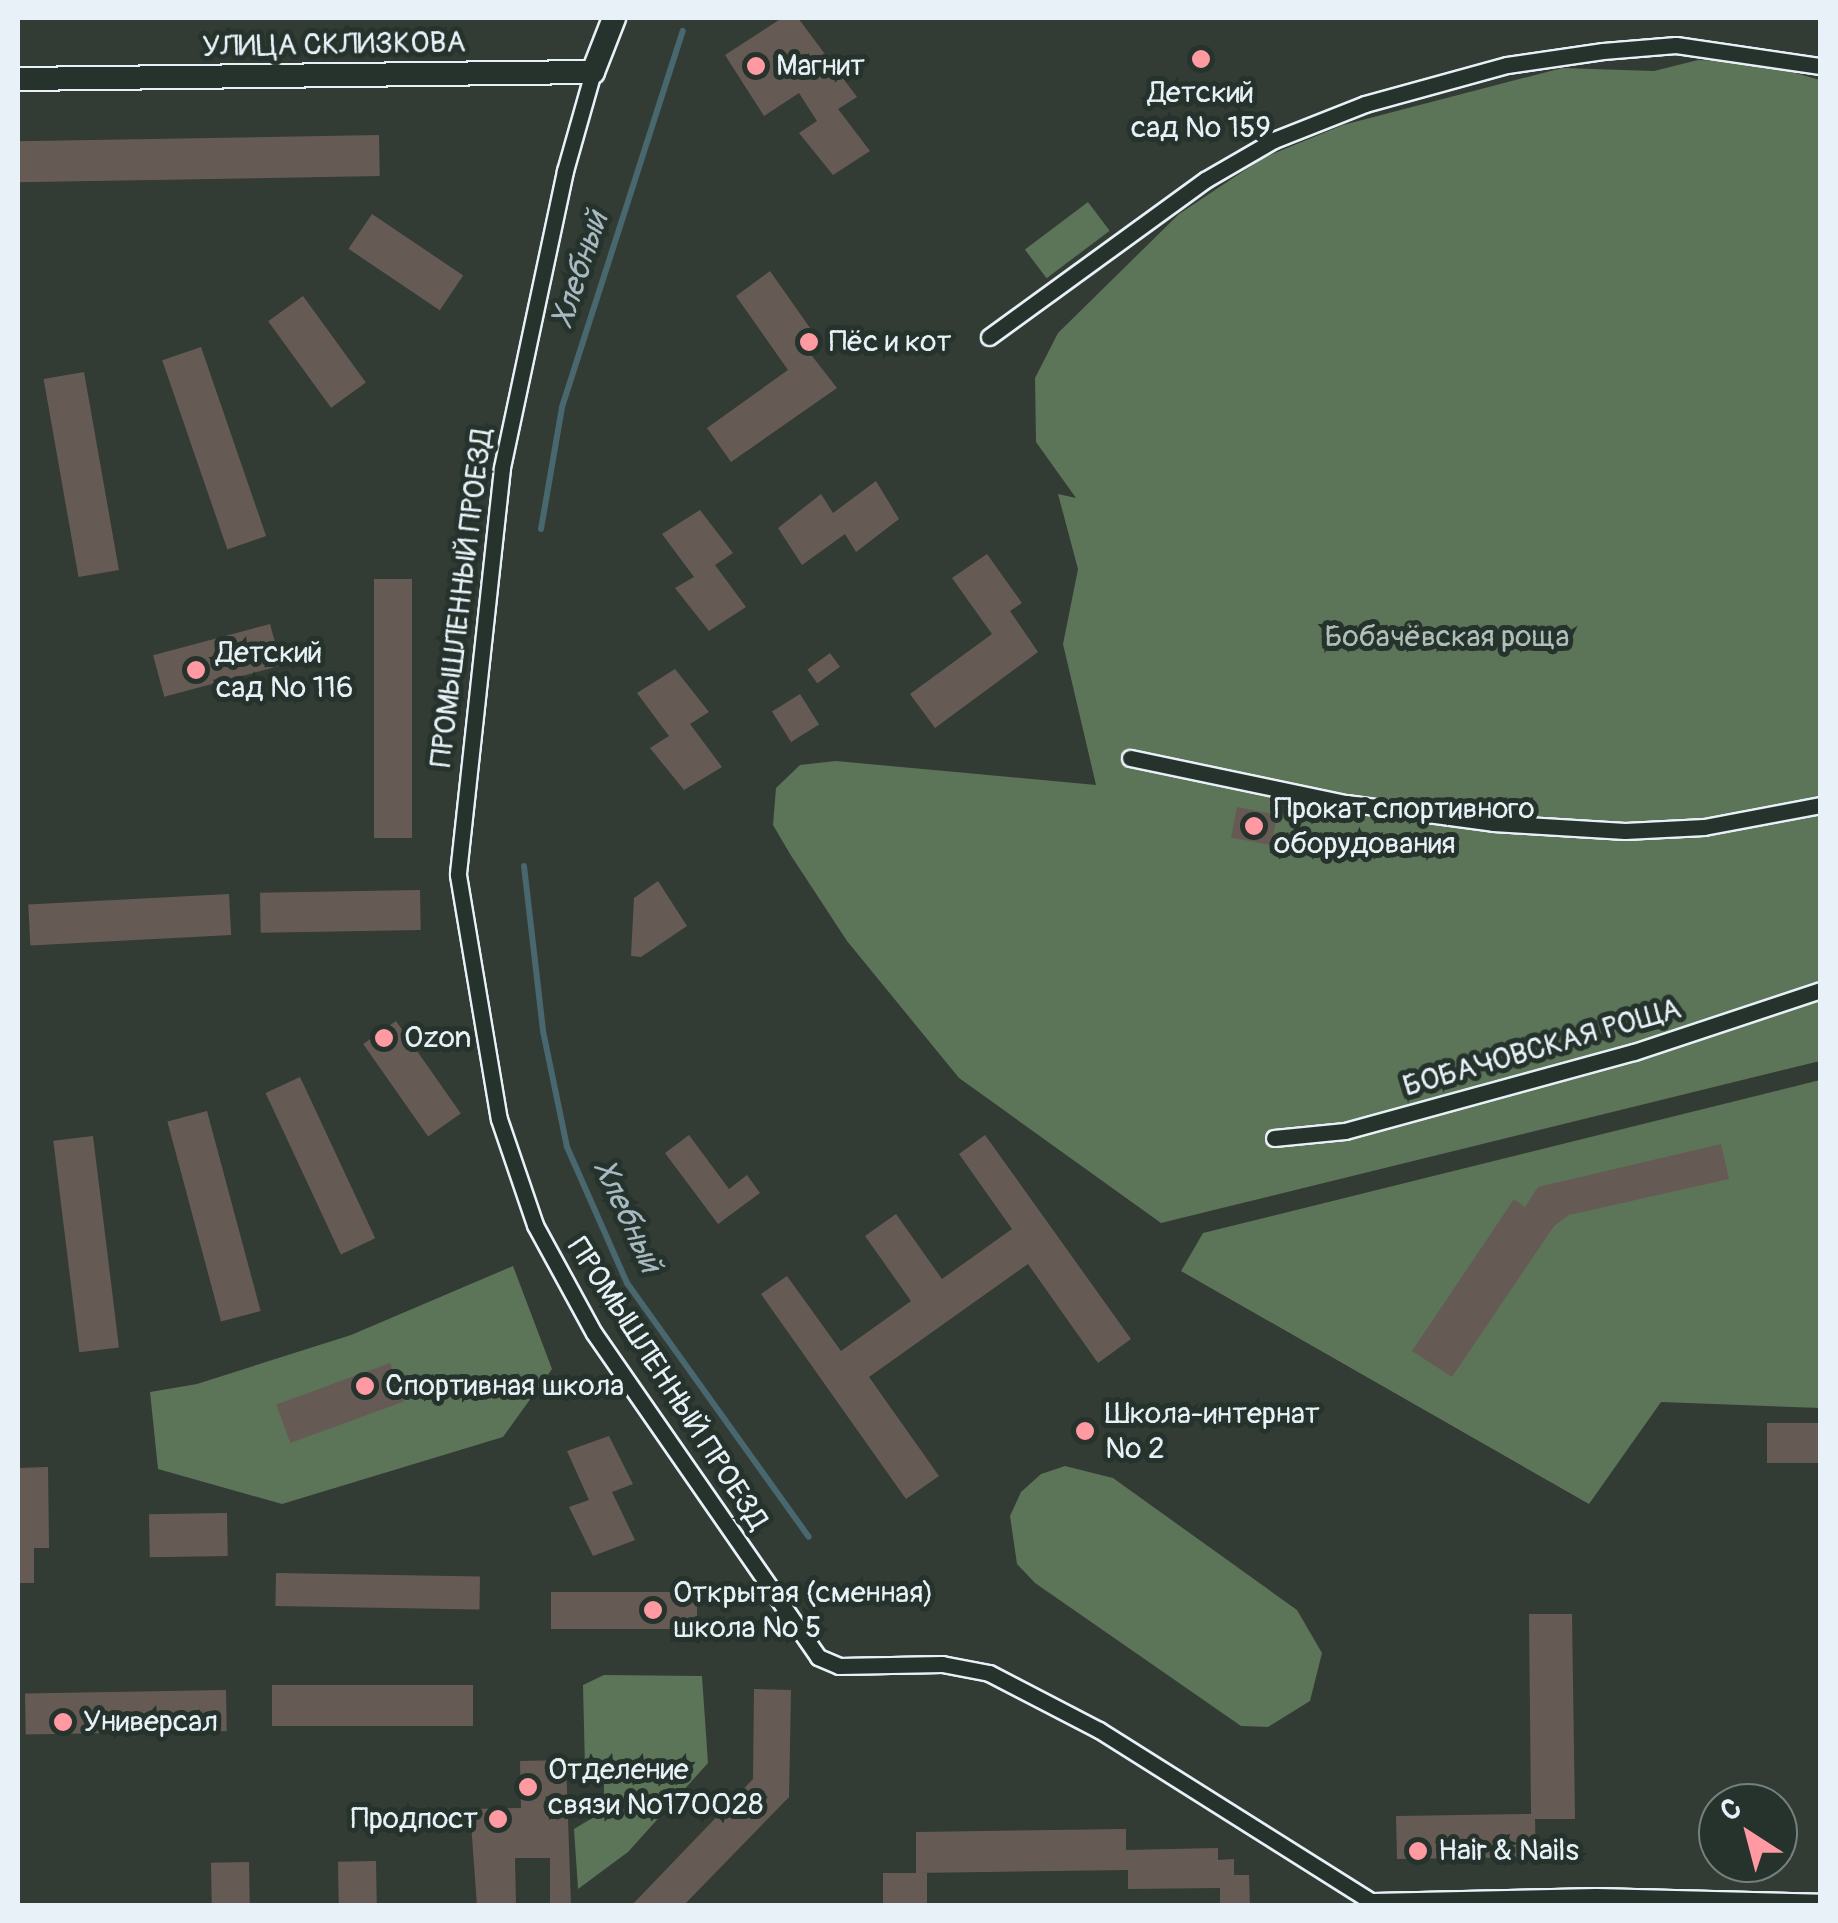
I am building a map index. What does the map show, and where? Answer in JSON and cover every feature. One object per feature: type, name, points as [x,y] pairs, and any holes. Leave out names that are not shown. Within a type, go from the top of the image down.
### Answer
[{"type":"street","points":[[593,72],[614,18]]},
{"type":"street","points":[[989,337],[1206,180],[1274,140],[1366,104],[1507,65],[1603,50],[1676,45],[1820,66]]},
{"type":"street","name":"УЛИЦА СКЛИЗКОВА","points":[[18,79],[593,72]]},
{"type":"street","name":"ПРОМЫШЛЕННЫЙ ПРОЕЗД","points":[[593,72],[565,171],[502,468],[458,875],[499,1119],[535,1225],[594,1333],[818,1657],[839,1666],[942,1664],[990,1673],[1099,1730],[1376,1903],[1596,1896],[1820,1902]]},
{"type":"street","points":[[1130,758],[1346,802],[1492,823],[1625,831],[1704,827],[1820,804]]},
{"type":"street","name":"БОБАЧОВСКАЯ РОЩА","points":[[1274,1138],[1345,1131],[1634,1052],[1820,990]]},
{"type":"green space","name":"Бобачёвская роща","points":[[1698,60],[1757,62],[1820,80],[1820,1061],[1161,1223],[959,1078],[847,941],[790,854],[773,825],[776,788],[800,765],[836,761],[1096,785],[1063,644],[1078,569],[1058,494],[1076,498],[1036,442],[1035,378],[1058,333],[1179,214],[1263,158],[1343,125],[1562,68],[1654,71]]},
{"type":"green space","points":[[1088,202],[1110,231],[1047,278],[1025,250]]},
{"type":"green space","points":[[1820,1080],[1820,1408],[1661,1402],[1589,1504],[1181,1271],[1203,1233]]},
{"type":"green space","name":"Спортивная школа","points":[[513,1266],[552,1369],[503,1437],[282,1504],[158,1469],[150,1392],[197,1384],[351,1335]]},
{"type":"green space","points":[[1065,1466],[1113,1478],[1297,1610],[1322,1653],[1310,1701],[1268,1727],[1241,1726],[1035,1583],[1017,1564],[1010,1516],[1021,1492],[1041,1474]]},
{"type":"green space","points":[[604,1675],[702,1676],[708,1763],[628,1852],[578,1889],[574,1829],[604,1811],[604,1769],[585,1769],[583,1685]]},
{"type":"building","points":[[782,18],[798,18],[857,97],[838,109],[870,151],[833,175],[799,133],[817,121],[799,93],[764,116],[725,55]]},
{"type":"building","points":[[379,135],[380,176],[19,182],[18,141]]},
{"type":"building","points":[[372,214],[463,276],[440,310],[349,249]]},
{"type":"building","points":[[770,271],[817,338],[805,347],[837,388],[731,462],[707,428],[788,370],[736,296]]},
{"type":"building","points":[[303,296],[366,383],[331,408],[268,321]]},
{"type":"building","points":[[201,347],[266,536],[227,549],[162,360]]},
{"type":"building","points":[[84,372],[119,570],[79,577],[44,379]]},
{"type":"building","points":[[876,481],[899,519],[856,552],[845,534],[802,565],[778,528],[821,494],[833,513]]},
{"type":"building","points":[[700,510],[733,553],[715,565],[746,607],[709,631],[675,588],[694,577],[662,534]]},
{"type":"building","points":[[987,554],[1022,603],[1010,611],[1038,652],[935,728],[910,694],[992,634],[952,578]]},
{"type":"building","points":[[374,579],[412,579],[412,838],[374,838]]},
{"type":"building","points":[[270,624],[281,666],[164,697],[153,655]]},
{"type":"building","points":[[830,653],[840,667],[817,683],[807,669]]},
{"type":"building","points":[[675,669],[709,712],[690,724],[722,767],[684,790],[650,748],[669,736],[637,693]]},
{"type":"building","points":[[800,694],[819,725],[791,742],[772,711]]},
{"type":"building","name":"Прокат спортивного оборудования","points":[[1237,807],[1277,815],[1271,845],[1231,837]]},
{"type":"building","points":[[658,881],[687,926],[641,957],[631,956],[634,898]]},
{"type":"building","points":[[420,890],[421,930],[261,933],[260,893]]},
{"type":"building","points":[[229,894],[231,935],[30,945],[28,905]]},
{"type":"building","points":[[396,1021],[461,1114],[428,1137],[363,1044]]},
{"type":"building","points":[[300,1077],[375,1238],[341,1254],[266,1093]]},
{"type":"building","points":[[207,1111],[261,1311],[221,1322],[167,1122]]},
{"type":"building","points":[[689,1135],[729,1189],[747,1175],[760,1193],[718,1224],[665,1153]]},
{"type":"building","points":[[985,1135],[1131,1339],[1098,1363],[1028,1264],[869,1377],[939,1476],[906,1499],[761,1294],[787,1276],[841,1351],[911,1301],[865,1236],[896,1214],[942,1279],[1012,1229],[959,1154]]},
{"type":"building","points":[[93,1136],[119,1347],[79,1352],[53,1141]]},
{"type":"building","points":[[1721,1144],[1729,1179],[1569,1215],[1554,1226],[1452,1377],[1412,1351],[1514,1199],[1525,1207],[1538,1187]]},
{"type":"building","points":[[390,1363],[404,1402],[290,1443],[276,1404]]},
{"type":"building","points":[[1767,1423],[1820,1423],[1820,1463],[1767,1463]]},
{"type":"building","points":[[609,1436],[633,1484],[612,1492],[635,1540],[593,1556],[569,1507],[589,1500],[567,1451]]},
{"type":"building","points":[[48,1467],[49,1548],[34,1548],[34,1583],[18,1583],[18,1468]]},
{"type":"building","points":[[227,1513],[228,1556],[150,1557],[149,1514]]},
{"type":"building","points":[[276,1573],[480,1577],[479,1610],[275,1606]]},
{"type":"building","points":[[551,1592],[697,1592],[697,1629],[551,1629]]},
{"type":"building","points":[[1529,1614],[1572,1614],[1575,1819],[1535,1819],[1536,1857],[1397,1859],[1396,1816],[1531,1814]]},
{"type":"building","points":[[272,1685],[473,1685],[473,1726],[272,1726]]},
{"type":"building","points":[[754,1689],[791,1690],[789,1797],[683,1906],[631,1906],[753,1779]]},
{"type":"building","points":[[226,1690],[227,1731],[26,1735],[25,1694]]},
{"type":"building","points":[[566,1760],[571,1906],[550,1906],[550,1858],[515,1858],[516,1906],[477,1906],[470,1809],[521,1808],[520,1761]]},
{"type":"building","points":[[1126,1829],[1126,1850],[1218,1848],[1218,1860],[1234,1859],[1234,1875],[1249,1875],[1250,1906],[1220,1906],[1220,1888],[1128,1889],[1128,1870],[916,1873],[916,1832]]},
{"type":"building","points":[[376,1861],[377,1906],[339,1906],[338,1862]]},
{"type":"building","points":[[249,1862],[250,1906],[212,1906],[211,1863]]},
{"type":"building","points":[[883,1873],[927,1873],[927,1906],[883,1906]]},
{"type":"waterway","name":"Хлебный","points":[[541,529],[562,407],[683,31]]},
{"type":"waterway","name":"Хлебный","points":[[524,866],[543,1031],[567,1147],[627,1283],[809,1537]]},
{"type":"place","name":"Детский сад № 159","points":[[1201,59]]},
{"type":"place","name":"Магнит","points":[[756,66]]},
{"type":"place","name":"Пёс и кот","points":[[809,342]]},
{"type":"place","name":"Детский сад № 116","points":[[196,670]]},
{"type":"place","name":"Прокат спортивного оборудования","points":[[1254,826]]},
{"type":"place","name":"Ozon","points":[[384,1038]]},
{"type":"place","name":"Спортивная школа","points":[[365,1386]]},
{"type":"place","name":"Школа-интернат № 2","points":[[1085,1431]]},
{"type":"place","name":"Открытая (сменная) школа № 5","points":[[653,1610]]},
{"type":"place","name":"Универсал","points":[[63,1722]]},
{"type":"place","name":"Отделение связи №170028","points":[[528,1787]]},
{"type":"place","name":"Продпост","points":[[498,1819]]},
{"type":"place","name":"Hair & Nails","points":[[1418,1851]]}]
